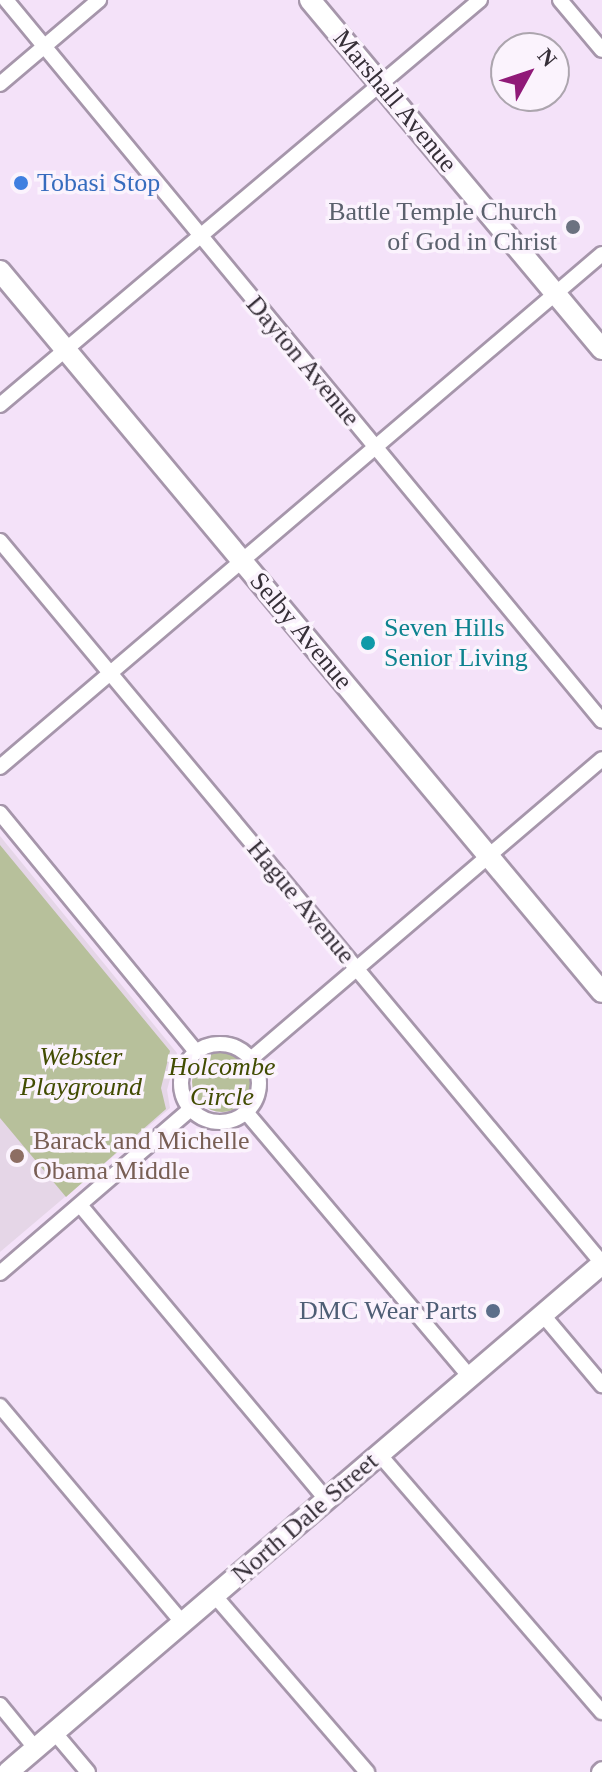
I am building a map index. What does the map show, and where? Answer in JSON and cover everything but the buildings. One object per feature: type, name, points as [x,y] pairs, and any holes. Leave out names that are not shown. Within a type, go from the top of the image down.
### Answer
[{"type":"street","name":"Dayton Avenue","points":[[6,0],[602,721]]},
{"type":"street","points":[[0,84],[99,0]]},
{"type":"street","name":"Marshall Avenue","points":[[310,0],[602,349]]},
{"type":"street","points":[[0,405],[480,0]]},
{"type":"street","points":[[560,0],[602,50]]},
{"type":"street","points":[[0,767],[602,254]]},
{"type":"street","name":"Selby Avenue","points":[[0,271],[602,992]]},
{"type":"street","name":"Hague Avenue","points":[[0,541],[602,1264]]},
{"type":"street","points":[[252,1058],[602,759]]},
{"type":"street","points":[[0,813],[196,1052]]},
{"type":"street","points":[[225,1044],[239,1047],[252,1058],[259,1072],[259,1094],[246,1112],[221,1123],[207,1121],[191,1109],[181,1085],[187,1061],[196,1052],[225,1044]]},
{"type":"street","points":[[0,1273],[191,1109]]},
{"type":"street","points":[[246,1112],[470,1377]]},
{"type":"street","points":[[80,1205],[327,1500]]},
{"type":"street","name":"North Dale Street","points":[[8,1772],[602,1264]]},
{"type":"street","points":[[543,1315],[602,1385]]},
{"type":"street","points":[[0,1406],[183,1623]]},
{"type":"street","points":[[379,1454],[602,1712]]},
{"type":"street","points":[[215,1596],[367,1772]]},
{"type":"street","points":[[0,1705],[36,1749]]},
{"type":"street","points":[[55,1733],[88,1772]]},
{"type":"shaded area","name":"Webster Playground","points":[[0,836],[177,1053],[167,1090],[170,1108],[0,1252]]},
{"type":"green space","name":"Webster Playground","points":[[0,845],[170,1051],[161,1088],[166,1109],[66,1197],[0,1118]]},
{"type":"green space","name":"Holcombe Circle","points":[[222,1052],[233,1054],[243,1061],[250,1071],[250,1093],[243,1103],[233,1110],[222,1112],[211,1110],[201,1103],[194,1093],[192,1082],[194,1071],[201,1061],[211,1054]]},
{"type":"place","name":"Tobasi Stop","points":[[21,183]]},
{"type":"place","name":"Battle Temple Church of God in Christ","points":[[573,227]]},
{"type":"place","name":"Seven Hills Senior Living","points":[[368,643]]},
{"type":"place","name":"Barack and Michelle Obama Middle","points":[[17,1156]]},
{"type":"place","name":"DMC Wear Parts","points":[[493,1311]]}]
